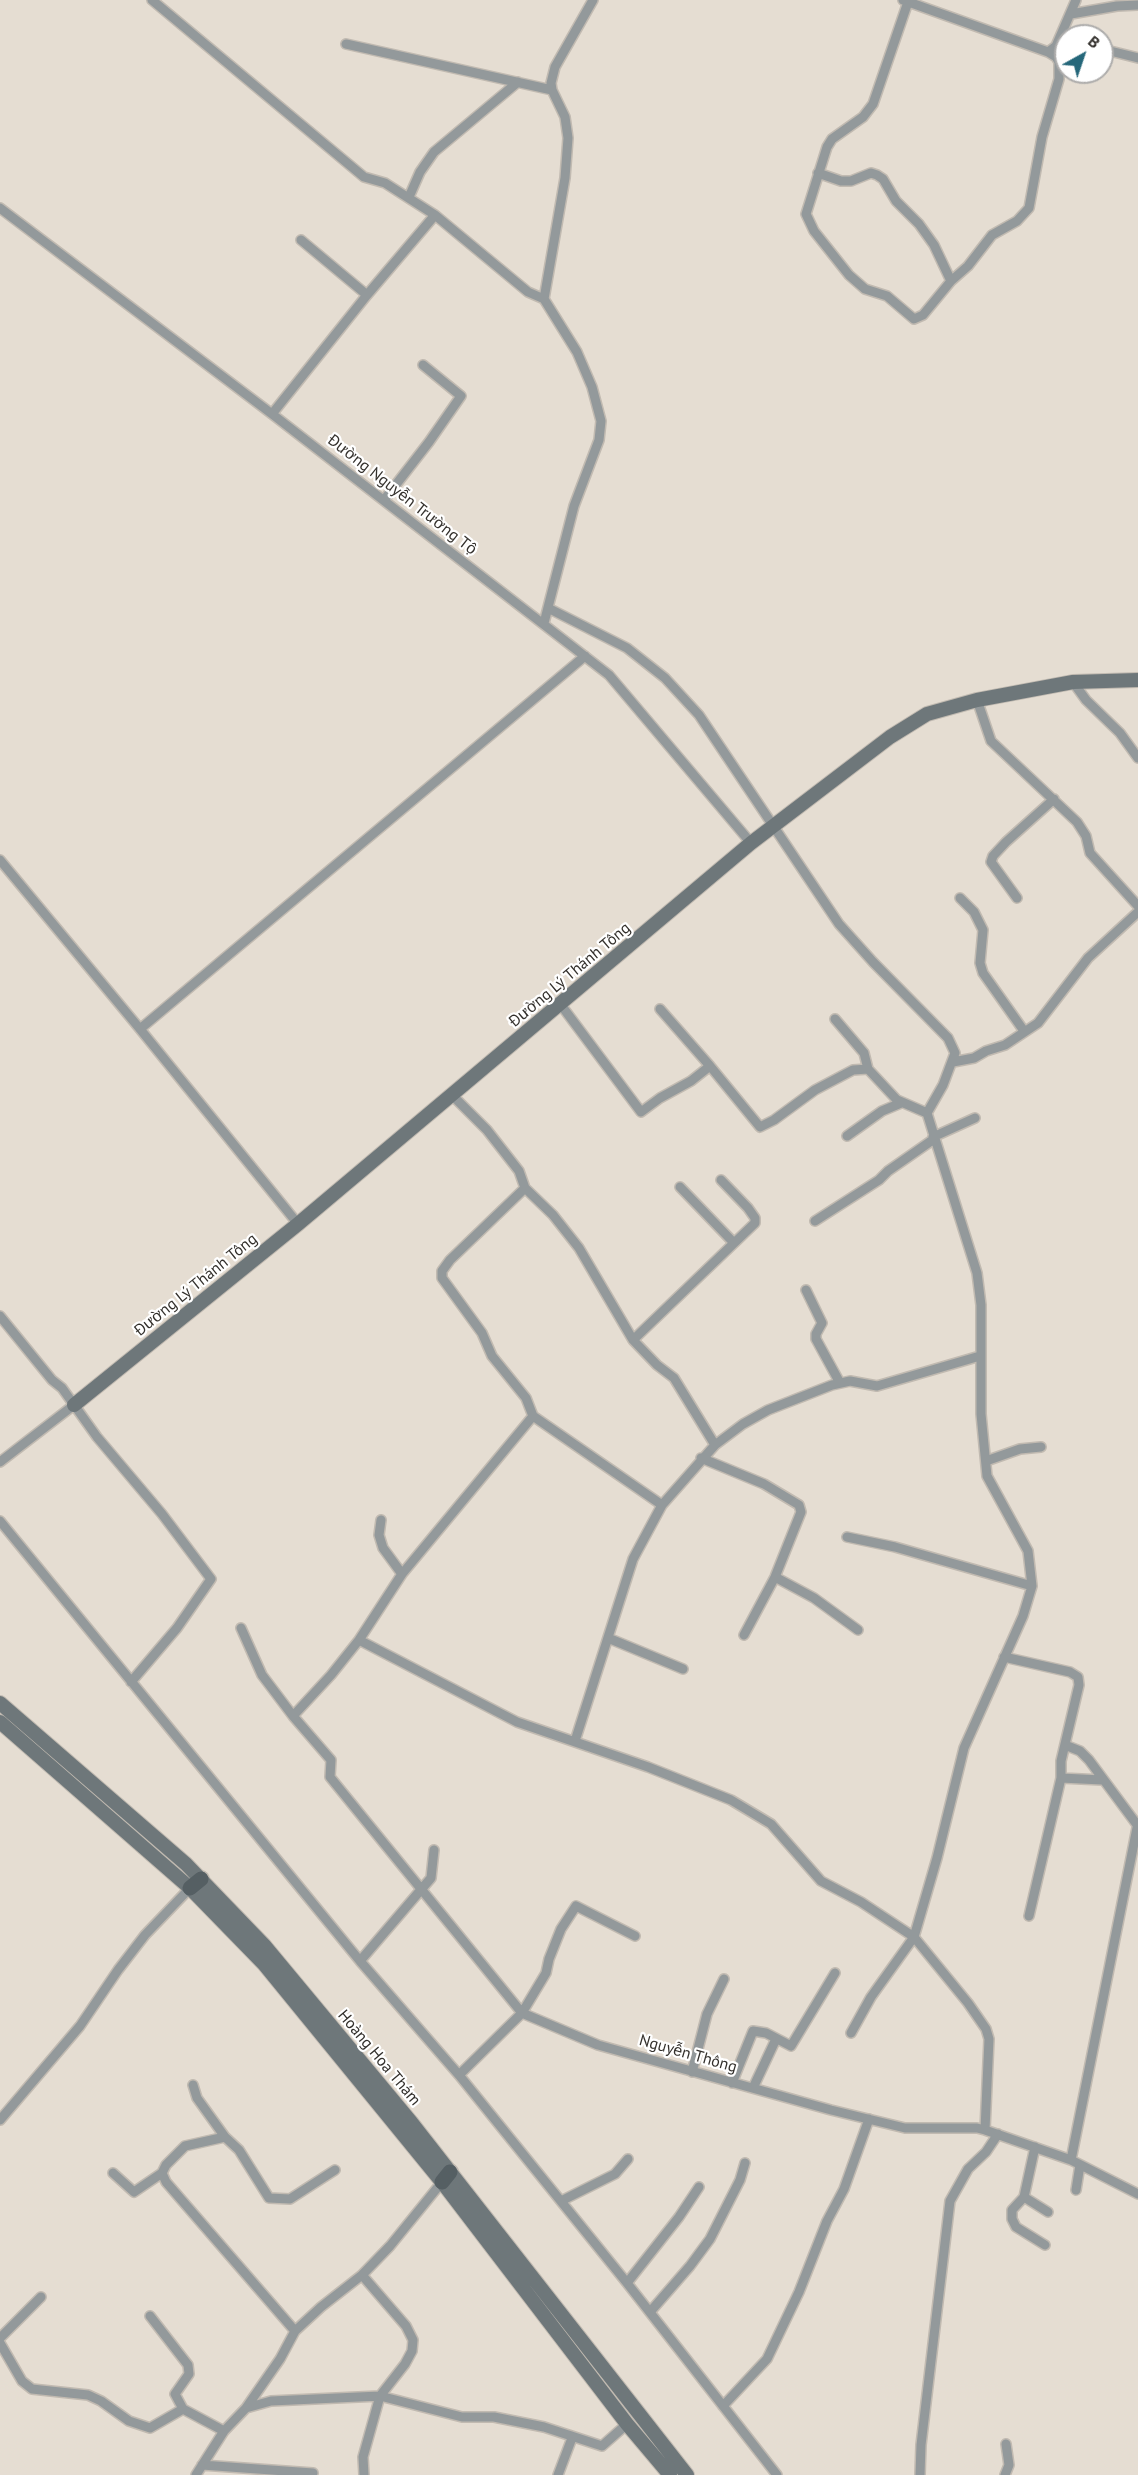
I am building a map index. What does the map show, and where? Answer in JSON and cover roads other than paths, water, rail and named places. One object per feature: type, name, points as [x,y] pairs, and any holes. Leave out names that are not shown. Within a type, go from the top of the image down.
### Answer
[{"type":"main road","name":"Đường Lý Thánh Tông","points":[[74,1405],[298,1224],[751,843],[890,737],[927,714],[977,700],[1073,682],[1138,680]]},
{"type":"main road","name":"Hoàng Hoa Thám","points":[[0,1703],[264,1945],[446,2177],[687,2475]]},
{"type":"main road","name":"Hoàng Hoa Thám","points":[[0,1722],[196,1883]]},
{"type":"main road","name":"Hoàng Hoa Thám","points":[[446,2177],[627,2424],[670,2475]]},
{"type":"street","points":[[152,0],[364,177],[385,183],[410,197],[528,292],[544,300],[577,352],[592,387],[601,421],[599,440],[574,506],[544,624]]},
{"type":"street","points":[[544,300],[565,178],[568,138],[565,117],[552,90],[555,67],[593,0]]},
{"type":"street","points":[[1068,24],[1076,0]]},
{"type":"street","points":[[906,1],[1048,52],[1059,62],[1059,79],[1042,137],[1029,208],[1017,221],[992,235],[968,267],[951,281],[923,315],[914,319],[887,296],[866,289],[854,279],[809,222],[807,214],[818,173],[832,139],[863,117],[873,104],[906,1]]},
{"type":"street","points":[[1071,14],[1117,6],[1138,5]]},
{"type":"street","points":[[346,44],[552,90]]},
{"type":"street","points":[[1048,52],[1054,49]]},
{"type":"street","points":[[1114,53],[1138,58]]},
{"type":"street","points":[[410,197],[420,172],[434,152],[518,82]]},
{"type":"street","points":[[818,173],[841,181],[851,181],[871,173],[877,174],[883,179],[896,201],[919,224],[934,245],[951,281]]},
{"type":"street","name":"Đường Nguyễn Trường Tộ","points":[[0,208],[272,414],[609,675],[751,843]]},
{"type":"street","points":[[272,414],[367,295],[435,215]]},
{"type":"street","points":[[301,240],[367,295]]},
{"type":"street","points":[[384,500],[436,434],[461,396],[423,364]]},
{"type":"street","points":[[548,608],[627,648],[665,678],[699,715],[839,924],[948,1038],[955,1053],[953,1062],[927,1113],[977,1274],[981,1305],[981,1414],[987,1476],[1028,1551],[1032,1586],[1023,1616],[964,1748],[937,1858],[914,1937],[871,1997],[851,2033]]},
{"type":"street","points":[[140,1029],[585,656]]},
{"type":"street","points":[[1073,682],[1086,700],[1120,733],[1138,758]]},
{"type":"street","points":[[977,700],[991,741],[1077,822],[1086,836],[1090,853],[1138,906]]},
{"type":"street","points":[[1017,898],[990,862],[1006,842],[1054,799]]},
{"type":"street","points":[[0,860],[298,1224]]},
{"type":"street","points":[[960,898],[974,912],[983,930],[980,963],[983,973],[1024,1031]]},
{"type":"street","points":[[953,1062],[974,1058],[986,1051],[1005,1045],[1038,1023],[1088,958],[1138,912]]},
{"type":"street","points":[[561,1005],[641,1112],[710,1066]]},
{"type":"street","points":[[660,1009],[760,1126],[774,1119],[815,1090],[853,1070],[868,1069]]},
{"type":"street","points":[[835,1019],[864,1053],[868,1069],[901,1102],[927,1113]]},
{"type":"street","points":[[452,1095],[487,1130],[519,1172],[525,1188],[553,1215],[579,1248],[633,1340],[657,1365],[674,1378],[715,1444]]},
{"type":"street","points":[[846,1136],[882,1111],[901,1102]]},
{"type":"street","points":[[815,1221],[879,1180],[934,1138],[975,1118]]},
{"type":"street","points":[[633,1340],[755,1223],[755,1218],[721,1180]]},
{"type":"street","points":[[680,1187],[734,1243]]},
{"type":"street","points":[[525,1188],[450,1260],[442,1271],[442,1278],[482,1333],[492,1356],[526,1398],[533,1416],[662,1505]]},
{"type":"street","points":[[806,1290],[822,1323],[816,1339],[840,1383]]},
{"type":"street","points":[[0,1316],[169,1522],[211,1579],[177,1628],[131,1682]]},
{"type":"street","points":[[575,1741],[633,1559],[662,1505],[715,1444],[768,1410],[840,1383],[850,1381],[878,1386],[980,1356]]},
{"type":"street","points":[[0,1462],[74,1405]]},
{"type":"street","points":[[292,1716],[331,1675],[359,1640],[402,1574],[533,1416]]},
{"type":"street","points":[[986,1461],[1020,1449],[1041,1447]]},
{"type":"street","points":[[701,1458],[764,1484],[799,1505],[801,1512],[775,1577],[744,1635]]},
{"type":"street","points":[[381,1520],[379,1536],[382,1548],[402,1574]]},
{"type":"street","points":[[0,1521],[360,1961],[459,2075],[627,2283],[777,2475]]},
{"type":"street","points":[[847,1537],[895,1546],[1032,1586]]},
{"type":"street","points":[[775,1577],[814,1598],[858,1630]]},
{"type":"street","name":"Nguyễn Thông","points":[[241,1628],[262,1675],[292,1716],[330,1760],[330,1776],[522,2013],[598,2045],[869,2120],[905,2128],[977,2128],[998,2134],[1071,2160],[1138,2194]]},
{"type":"street","points":[[608,1638],[683,1669]]},
{"type":"street","points":[[359,1640],[517,1722],[575,1741],[731,1800],[771,1824],[821,1881],[861,1902],[914,1937],[968,2002],[986,2029],[989,2039],[984,2130]]},
{"type":"street","points":[[1004,1657],[1070,1672],[1078,1677],[1079,1686],[1065,1745],[1061,1778],[1029,1916]]},
{"type":"street","points":[[1065,1745],[1085,1756],[1138,1824],[1071,2160]]},
{"type":"street","points":[[1061,1778],[1102,1780]]},
{"type":"street","points":[[360,1961],[422,1891],[434,1871],[434,1850]]},
{"type":"street","points":[[0,2120],[80,2025],[145,1935],[196,1883]]},
{"type":"street","points":[[459,2075],[522,2013],[546,1973],[561,1929],[576,1906],[635,1936]]},
{"type":"street","points":[[732,2083],[753,2031],[766,2033],[791,2046],[835,1973]]},
{"type":"street","points":[[692,2072],[707,2014],[724,1979]]},
{"type":"street","points":[[753,2088],[776,2039]]},
{"type":"street","points":[[194,2085],[197,2098],[225,2137],[239,2150],[269,2198],[290,2199],[335,2170]]},
{"type":"street","points":[[723,2406],[767,2359],[799,2292],[827,2221],[844,2189],[869,2120]]},
{"type":"street","points":[[920,2475],[920,2454],[950,2201],[968,2169],[986,2152],[998,2134]]},
{"type":"street","points":[[113,2173],[134,2192],[162,2173],[166,2165],[185,2146],[225,2137]]},
{"type":"street","points":[[1035,2147],[1024,2197],[1012,2210],[1012,2218],[1016,2227],[1045,2246]]},
{"type":"street","points":[[561,2201],[615,2174],[628,2159]]},
{"type":"street","points":[[650,2312],[710,2239],[740,2180],[745,2163]]},
{"type":"street","points":[[1076,2190],[1080,2165]]},
{"type":"street","points":[[162,2173],[166,2182],[295,2331]]},
{"type":"street","points":[[196,2475],[224,2431],[246,2408],[280,2359],[295,2331],[362,2275],[390,2246],[446,2177]]},
{"type":"street","points":[[627,2283],[679,2217],[699,2187]]},
{"type":"street","points":[[1024,2197],[1048,2212]]},
{"type":"street","points":[[362,2275],[406,2326],[413,2340],[412,2351],[405,2364],[380,2396],[363,2457],[364,2475]]},
{"type":"street","points":[[0,2338],[41,2296]]},
{"type":"street","points":[[150,2316],[188,2365],[189,2374],[175,2394],[183,2409],[224,2431]]},
{"type":"street","points":[[0,2343],[22,2381],[32,2389],[88,2395],[101,2401],[129,2421],[150,2428],[183,2409]]},
{"type":"street","points":[[246,2408],[271,2401],[380,2396],[462,2417],[494,2417],[544,2427],[602,2446],[627,2424]]},
{"type":"street","points":[[558,2475],[572,2438]]},
{"type":"street","points":[[1005,2475],[1009,2465],[1006,2444]]},
{"type":"street","points":[[202,2465],[313,2473]]}]
